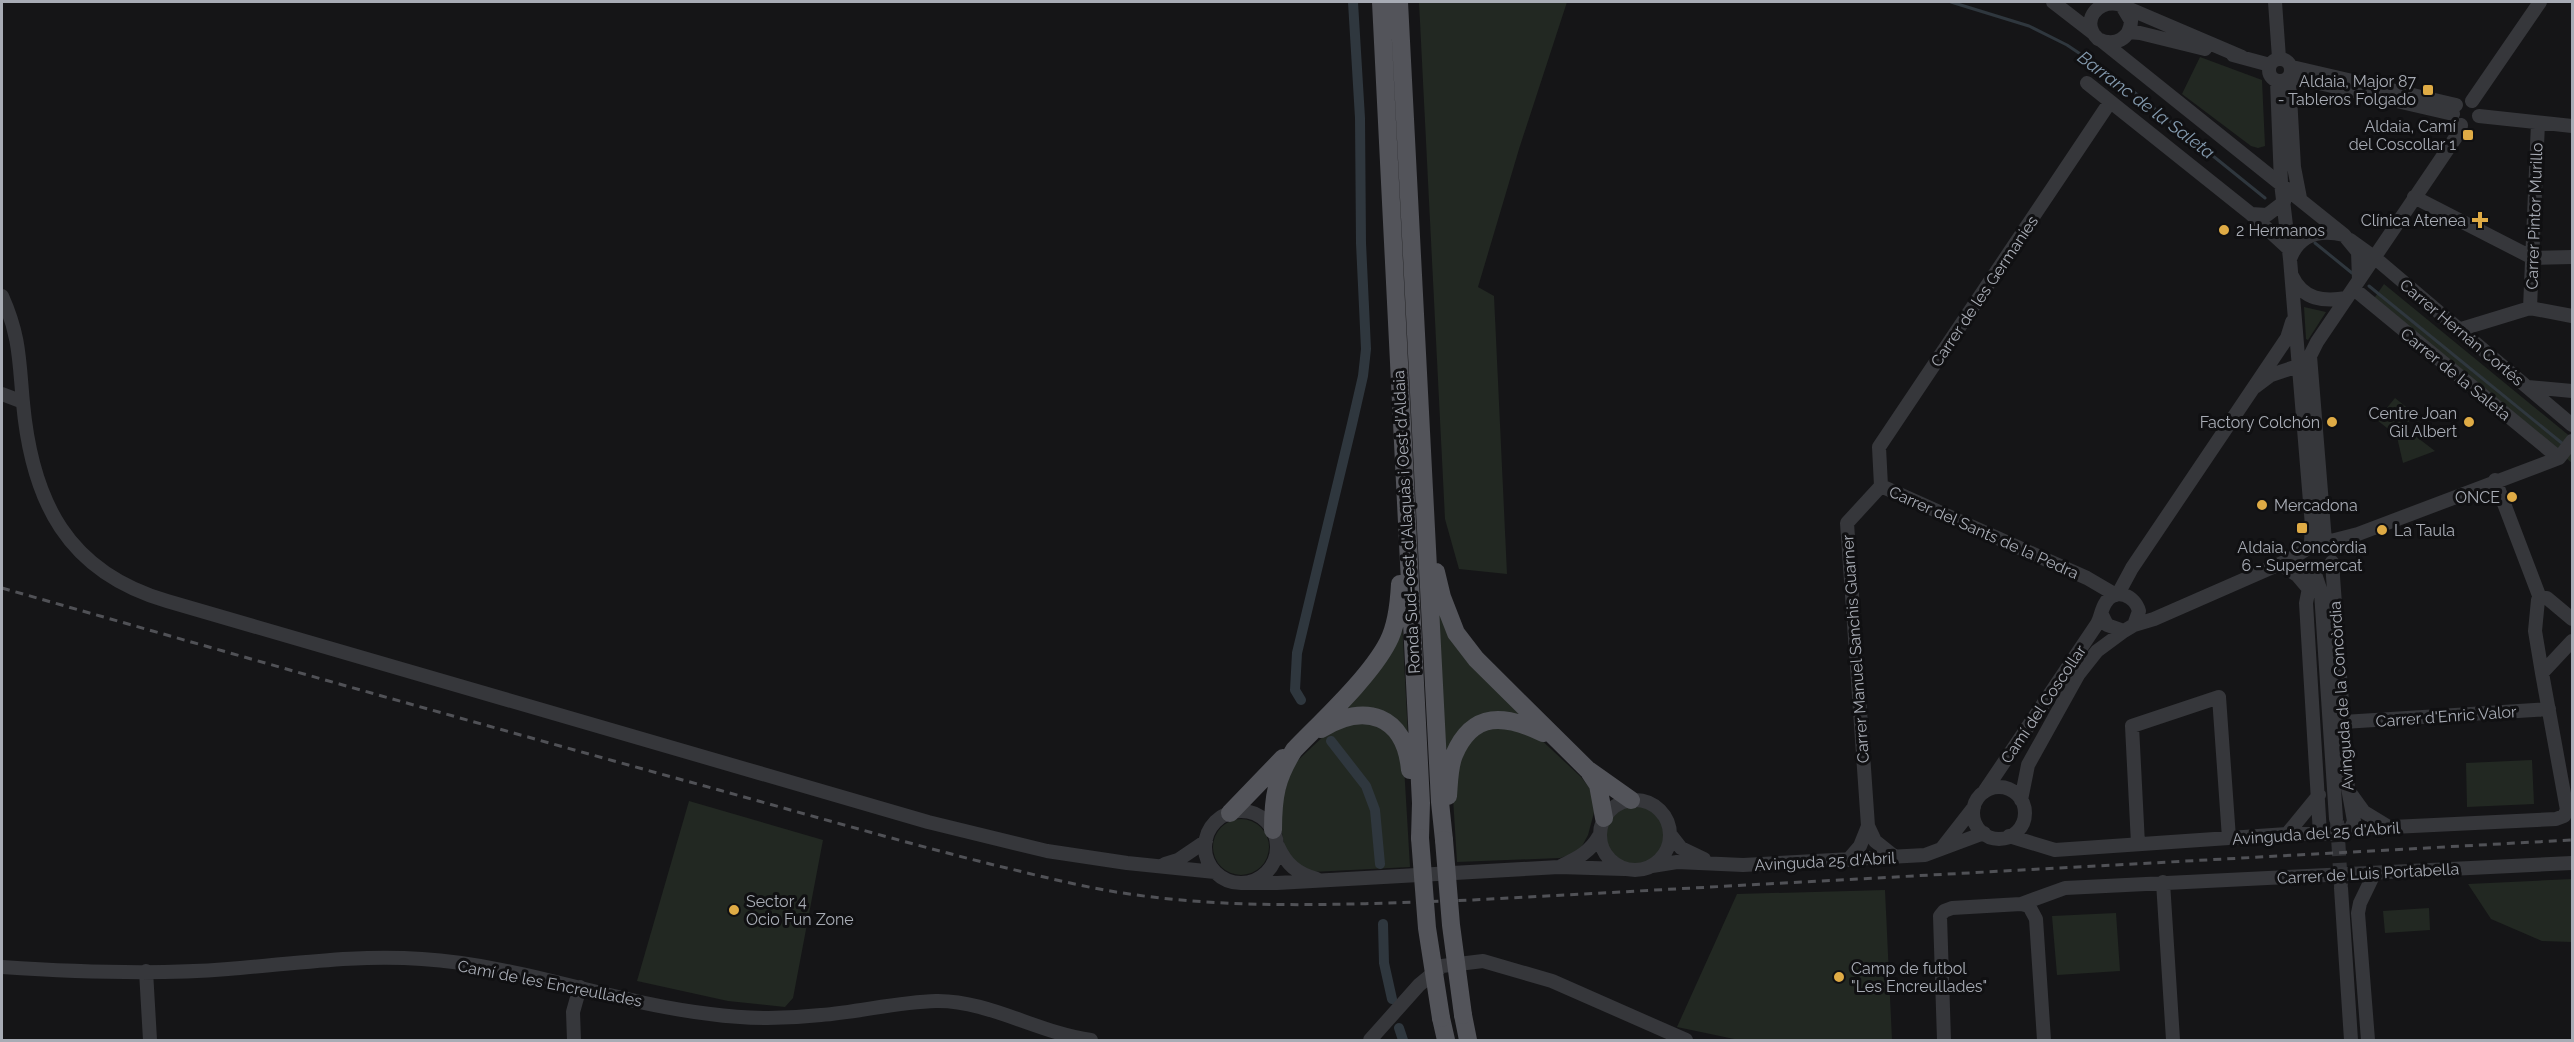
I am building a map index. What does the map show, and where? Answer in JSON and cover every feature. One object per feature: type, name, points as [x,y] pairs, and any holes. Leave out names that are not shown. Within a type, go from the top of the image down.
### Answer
[{"type":"main road","name":"Ronda Sud-oest d'Alaquàs i Oest d'Aldaia","points":[[1381,2],[1421,803],[1420,838],[1427,928],[1446,1041]]},
{"type":"main road","name":"Ronda Sud-oest d'Alaquàs i Oest d'Aldaia","points":[[1399,2],[1440,802],[1451,925],[1468,1041]]},
{"type":"main road","points":[[1426,548],[1435,565],[1442,597],[1456,633],[1476,659],[1587,769],[1631,800]]},
{"type":"main road","points":[[1230,813],[1277,763],[1300,744],[1371,667],[1389,641],[1399,606],[1400,573],[1407,550]]},
{"type":"main road","points":[[1275,838],[1275,791],[1278,778],[1300,744],[1349,715],[1369,715],[1389,724],[1402,740],[1408,754],[1414,819],[1420,838]]},
{"type":"main road","points":[[1444,840],[1453,757],[1467,733],[1484,723],[1509,719],[1554,738]]},
{"type":"main road","points":[[1587,769],[1598,785],[1604,818]]},
{"type":"street","name":"Carrer Hernán Cortés","points":[[2053,2],[2375,258],[2572,425]]},
{"type":"street","points":[[2242,57],[2122,6],[2106,2],[2095,8],[2092,14],[2090,27],[2097,37],[2113,43],[2126,36],[2153,36],[2242,57],[2275,62],[2287,61],[2281,183],[2294,314],[2305,361],[2317,544],[2305,558],[2323,563]]},
{"type":"street","points":[[2275,2],[2275,62],[2269,73],[2457,115],[2470,125],[2479,116]]},
{"type":"street","points":[[2472,101],[2540,2]]},
{"type":"street","points":[[2122,6],[2131,21],[2126,36]]},
{"type":"street","name":"Carrer Hernán Cortés","points":[[2126,36],[2127,53],[2169,94]]},
{"type":"street","points":[[2287,76],[2294,166],[2300,198]]},
{"type":"street","points":[[2087,83],[2252,214],[2289,253]]},
{"type":"street","points":[[2317,544],[2312,526],[2301,386],[2305,361],[2460,130],[2457,115],[2463,100],[2472,101],[2478,107],[2479,116]]},
{"type":"street","name":"Carrer de les Germanies","points":[[1881,486],[1879,447],[2110,102]]},
{"type":"street","points":[[2479,116],[2572,126]]},
{"type":"street","name":"Carrer Pintor Murillo","points":[[2530,308],[2538,123]]},
{"type":"street","points":[[2256,165],[2274,163],[2281,154]]},
{"type":"street","points":[[2414,197],[2533,258],[2572,257]]},
{"type":"street","points":[[2252,214],[2267,215],[2284,202]]},
{"type":"street","points":[[2289,253],[2309,235],[2317,232],[2347,237],[2358,252],[2360,264],[2353,289],[2330,301],[2314,298],[2296,285],[2291,275]]},
{"type":"street","name":"Carrer de la Saleta","points":[[2353,289],[2559,458]]},
{"type":"street","points":[[2,296],[17,336],[23,402],[35,475],[51,514],[70,541],[97,567],[122,584],[145,595],[928,822],[1047,851],[1215,872]]},
{"type":"street","points":[[2458,330],[2530,308],[2572,316]]},
{"type":"street","points":[[2103,610],[2107,625],[2129,628],[2139,616],[2126,598],[2132,569],[2258,384],[2287,338],[2294,314]]},
{"type":"street","points":[[2258,384],[2271,375],[2305,361]]},
{"type":"street","points":[[2258,384],[2282,378],[2301,386]]},
{"type":"street","points":[[2528,387],[2572,391]]},
{"type":"street","points":[[2,394],[23,402]]},
{"type":"street","points":[[2280,564],[2323,563],[2343,544],[2358,534],[2495,480],[2559,458],[2572,441]]},
{"type":"street","points":[[2495,480],[2540,598],[2537,604],[2535,631],[2570,813]]},
{"type":"street","name":"Carrer del Sants de la Pedra","points":[[1881,486],[2090,580],[2153,612],[2168,613]]},
{"type":"street","name":"Carrer Manuel Sanchis Guarner","points":[[1868,826],[1846,523],[1881,486]]},
{"type":"street","name":"Camí del Coscollar","points":[[2021,800],[2028,765],[2078,675],[2097,651],[2129,628],[2280,564],[2317,544],[2358,534]]},
{"type":"street","points":[[2317,544],[2332,547],[2323,563]]},
{"type":"street","name":"Avinguda de la Concòrdia","points":[[2320,834],[2306,603],[2315,590],[2323,563]]},
{"type":"street","name":"Avinguda de la Concòrdia","points":[[2323,563],[2343,722],[2348,788],[2354,819],[2351,829]]},
{"type":"street","name":"Avinguda de la Concòrdia","points":[[2280,564],[2315,590],[2337,819]]},
{"type":"street","points":[[2090,580],[2118,578],[2132,569]]},
{"type":"street","name":"Carrer del Sants de la Pedra","points":[[2090,580],[2103,610]]},
{"type":"street","name":"Camí del Coscollar","points":[[1984,792],[2103,610],[2126,598]]},
{"type":"street","points":[[2540,598],[2547,598],[2572,619]]},
{"type":"street","points":[[2542,673],[2572,640]]},
{"type":"street","points":[[2138,844],[2132,726],[2218,698],[2229,838]]},
{"type":"street","name":"Carrer d'Enric Valor","points":[[2343,722],[2549,709]]},
{"type":"street","points":[[1941,850],[1974,807],[1977,799],[1984,792],[1997,787],[2017,795],[2021,800],[2024,818],[2041,843],[2051,850]]},
{"type":"street","points":[[2348,788],[2364,812],[2377,822],[2392,828]]},
{"type":"street","name":"Avinguda de la Concòrdia","points":[[2287,834],[2319,795]]},
{"type":"street","points":[[1206,841],[1209,863],[1215,872],[1230,882],[1325,881],[1559,867],[1643,869],[1652,866],[1665,852],[1670,834],[1668,823],[1662,813],[1653,806],[1631,800],[1611,809],[1604,818],[1594,846],[1585,854],[1559,867]]},
{"type":"street","points":[[1974,807],[1974,819],[1984,834],[1996,838],[2010,836],[2019,829],[2024,818]]},
{"type":"street","points":[[1154,866],[1178,860],[1206,841],[1214,824],[1230,813],[1240,811],[1259,816],[1275,838],[1288,864],[1298,872],[1325,881]]},
{"type":"street","name":"Avinguda del 25 d'Abril","points":[[2010,836],[2051,850],[2287,834],[2340,833],[2351,829],[2556,819],[2570,813]]},
{"type":"street","points":[[1868,826],[1875,841],[1895,857]]},
{"type":"street","points":[[1848,860],[1860,846],[1868,826]]},
{"type":"street","name":"Avinguda 25 d'Abril","points":[[1670,834],[1681,848],[1708,861]]},
{"type":"street","name":"Avinguda 25 d'Abril","points":[[1652,866],[1677,862],[1708,861],[1743,865],[1929,855],[1984,834]]},
{"type":"street","points":[[1599,836],[1606,856],[1624,869]]},
{"type":"street","points":[[1248,883],[1270,870],[1277,854],[1275,838]]},
{"type":"street","name":"Carrer de Luis Portabella","points":[[1944,1041],[1940,916],[1944,911],[1952,908],[2021,904],[2065,888],[2572,863]]},
{"type":"street","points":[[2368,1041],[2358,913],[2360,903],[2374,874]]},
{"type":"street","points":[[2163,882],[2173,1041]]},
{"type":"street","points":[[2341,888],[2351,1041]]},
{"type":"street","points":[[2021,904],[2029,906],[2036,919],[2044,1041]]},
{"type":"street","name":"Camí de les Encreullades","points":[[2,967],[146,971],[226,969],[308,961],[422,959],[494,969],[710,1014],[772,1018],[818,1016],[935,1001],[964,1003],[1065,1037],[1091,1041]]},
{"type":"street","points":[[1370,1041],[1419,985],[1442,966],[1483,961],[1557,983],[1686,1041]]},
{"type":"street","points":[[146,971],[150,1041]]},
{"type":"street","points":[[574,1041],[573,1012],[580,987]]},
{"type":"shaded area","points":[[1419,2],[1567,2],[1519,149],[1478,287],[1494,296],[1507,574],[1459,569],[1445,519]]},
{"type":"shaded area","points":[[2200,57],[2262,80],[2265,146],[2258,148],[2251,146],[2182,94]]},
{"type":"shaded area","points":[[2384,284],[2572,438],[2572,463],[2373,300]]},
{"type":"shaded area","points":[[2304,307],[2326,312],[2308,340],[2306,339]]},
{"type":"shaded area","points":[[2395,398],[2415,414],[2397,436],[2377,420]]},
{"type":"shaded area","points":[[2410,432],[2435,451],[2403,463],[2397,437]]},
{"type":"shaded area","points":[[1438,611],[1530,718],[1503,714],[1446,760]]},
{"type":"shaded area","points":[[1402,621],[1408,737],[1345,711]]},
{"type":"shaded area","points":[[1363,720],[1392,734],[1404,766],[1410,867],[1312,872],[1302,869],[1285,849],[1278,813],[1293,765],[1331,729]]},
{"type":"shaded area","points":[[1489,726],[1536,735],[1581,777],[1592,791],[1596,805],[1588,835],[1581,848],[1560,858],[1457,862],[1453,798],[1462,749]]},
{"type":"shaded area","points":[[2532,760],[2534,804],[2467,807],[2466,763]]},
{"type":"shaded area","name":"Sector 4 Ocio Fun Zone","points":[[689,801],[823,840],[793,998],[785,1007],[728,1001],[637,981]]},
{"type":"shaded area","points":[[1635,806],[1646,808],[1656,814],[1662,824],[1664,835],[1662,846],[1656,856],[1646,862],[1635,864],[1624,862],[1614,856],[1608,846],[1606,835],[1608,824],[1614,814],[1624,808]]},
{"type":"shaded area","points":[[1241,819],[1252,821],[1261,827],[1267,836],[1269,847],[1267,858],[1261,867],[1252,873],[1241,875],[1230,873],[1221,867],[1215,858],[1213,847],[1215,836],[1221,827],[1230,821]]},
{"type":"shaded area","points":[[2572,879],[2572,942],[2542,941],[2491,919],[2468,884]]},
{"type":"shaded area","points":[[1885,890],[1892,1040],[1739,1040],[1677,1027],[1737,894]]},
{"type":"shaded area","points":[[2429,908],[2430,930],[2385,933],[2383,911]]},
{"type":"shaded area","points":[[2116,913],[2120,971],[2057,975],[2052,916]]},
{"type":"waterway","points":[[1301,700],[1295,690],[1297,653],[1363,376],[1366,349],[1361,243],[1360,118],[1353,2]]},
{"type":"waterway","name":"Barranc de la Saleta","points":[[1951,2],[2029,26],[2067,45],[2119,80],[2265,198]]},
{"type":"waterway","name":"Barranc de la Saleta","points":[[2315,243],[2352,273]]},
{"type":"waterway","name":"Barranc de la Saleta","points":[[2369,286],[2563,444]]},
{"type":"waterway","points":[[1331,741],[1366,786],[1375,810],[1380,864]]},
{"type":"waterway","points":[[1383,924],[1384,963],[1392,999]]},
{"type":"waterway","points":[[1399,1028],[1403,1040]]},
{"type":"tunnel","points":[[2337,821],[2341,886]]},
{"type":"railway","points":[[2,588],[922,846],[1069,883],[1160,898],[1294,905],[1473,900],[2572,840]]},
{"type":"place","name":"Aldaia, Major 87 - Tableros Folgado","points":[[2428,90]]},
{"type":"place","name":"Aldaia, Camí del Coscollar 1","points":[[2468,135]]},
{"type":"place","name":"Clínica Atenea","points":[[2480,220]]},
{"type":"place","name":"2 Hermanos","points":[[2224,230]]},
{"type":"place","name":"Factory Colchón","points":[[2332,422]]},
{"type":"place","name":"Centre Joan Gil Albert","points":[[2469,422]]},
{"type":"place","name":"ONCE","points":[[2512,497]]},
{"type":"place","name":"Mercadona","points":[[2262,505]]},
{"type":"place","name":"Aldaia, Concòrdia 6 - Supermercat","points":[[2302,528]]},
{"type":"place","name":"La Taula","points":[[2382,530]]},
{"type":"place","name":"Sector 4 Ocio Fun Zone","points":[[734,910]]},
{"type":"place","name":"Camp de futbol \"Les Encreullades\"","points":[[1839,977]]}]
